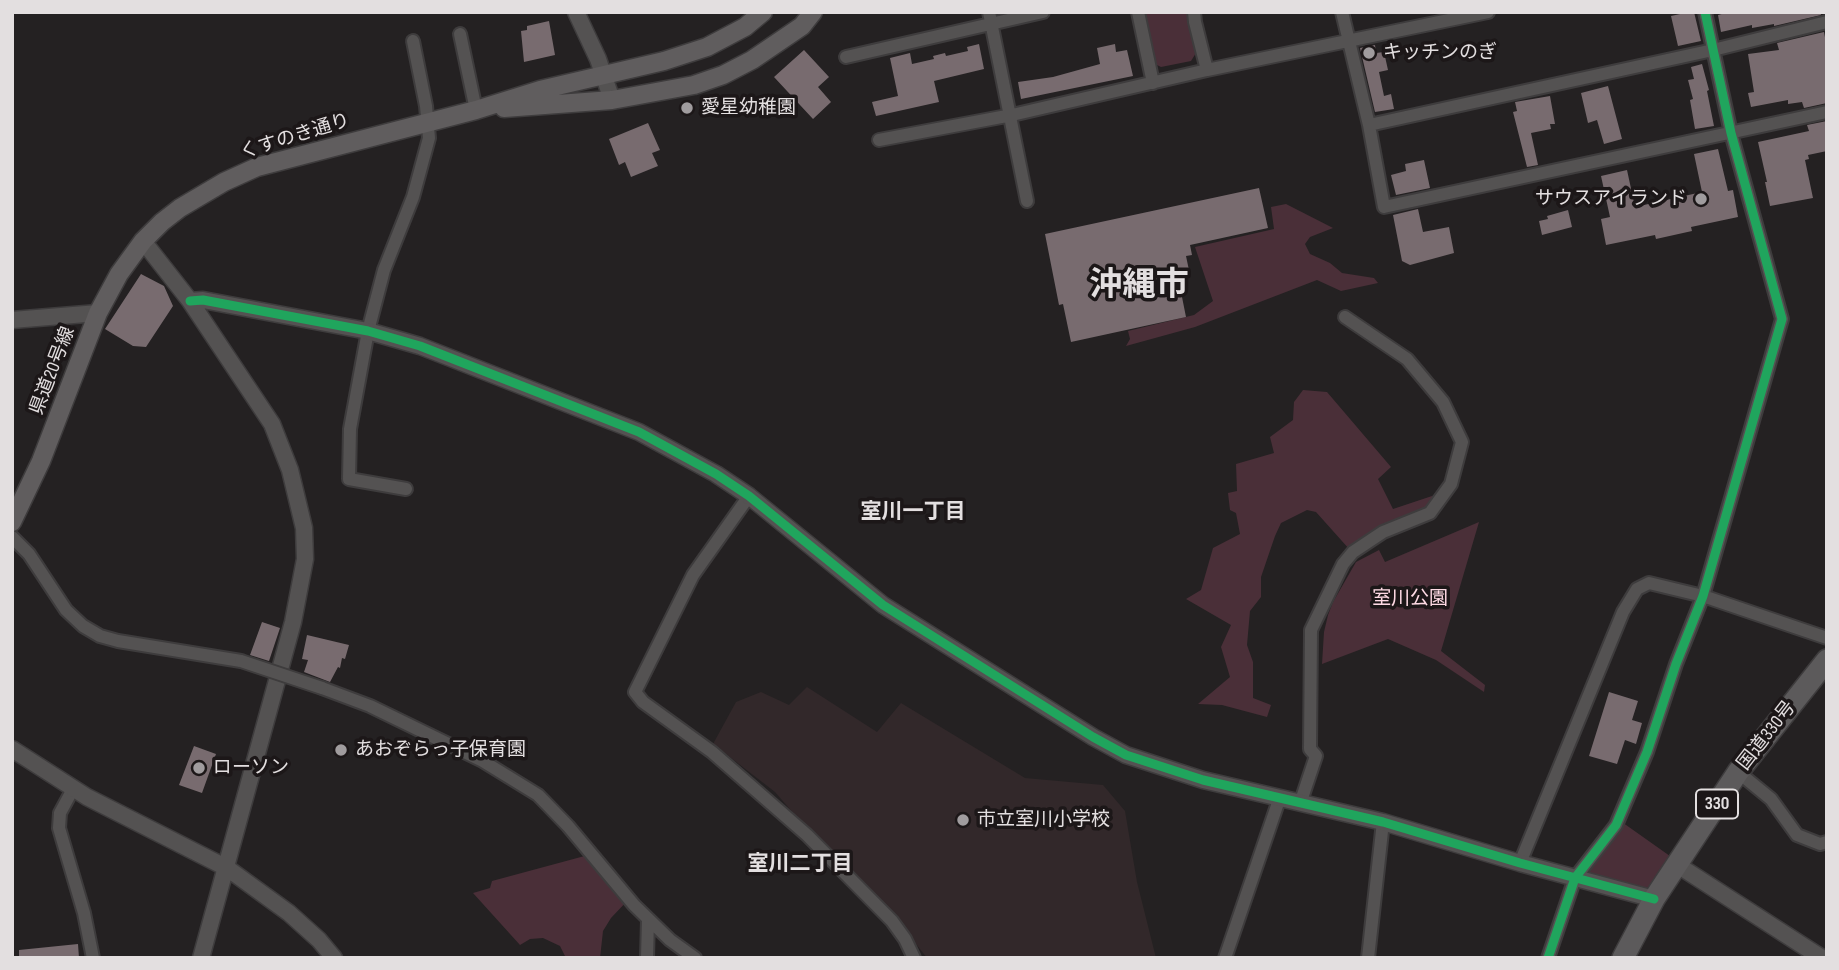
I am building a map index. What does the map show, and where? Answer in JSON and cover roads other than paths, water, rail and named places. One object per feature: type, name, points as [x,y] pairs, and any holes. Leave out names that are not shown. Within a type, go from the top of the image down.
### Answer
[{"type":"highway","name":"国道330号","points":[[1623,958],[1654,899],[1738,772],[1827,660]]},
{"type":"main road","name":"くすのき通り","points":[[143,241],[180,208],[224,182],[257,167],[477,110],[540,90],[664,61],[707,47],[745,27],[763,12]]},
{"type":"main road","name":"くすのき通り","points":[[477,110],[612,100],[673,90],[723,75],[752,60],[802,26],[813,12]]},
{"type":"main road","name":"県道20号線","points":[[12,522],[41,461],[98,313],[143,241]]},
{"type":"street","points":[[576,12],[605,76],[612,100]]},
{"type":"street","points":[[846,57],[990,18],[1043,12]]},
{"type":"street","points":[[1138,12],[1153,83]]},
{"type":"street","points":[[1195,12],[1207,70]]},
{"type":"street","points":[[1342,12],[1369,125],[1384,207],[1827,112]]},
{"type":"street","points":[[879,140],[1012,115],[1207,70],[1488,12]]},
{"type":"street","points":[[1548,958],[1575,878],[1616,825],[1647,752],[1676,664],[1703,596],[1782,320],[1731,133],[1705,12]]},
{"type":"street","points":[[990,18],[1012,115],[1027,201]]},
{"type":"street","points":[[1369,125],[1713,50],[1827,22]]},
{"type":"street","points":[[460,34],[477,110]]},
{"type":"street","points":[[406,489],[349,479],[350,429],[368,331],[384,270],[413,197],[429,138],[413,41]]},
{"type":"street","points":[[143,241],[190,301],[272,424],[290,470],[304,528],[305,559],[293,622],[201,958]]},
{"type":"street","points":[[190,301],[203,300],[368,331],[420,346],[639,432],[707,468],[749,496],[883,605],[1126,755],[1203,780],[1383,822],[1654,899]]},
{"type":"street","points":[[12,320],[98,313]]},
{"type":"street","points":[[1301,801],[1315,756],[1310,749],[1311,630],[1343,564],[1353,552],[1383,532],[1430,513],[1451,484],[1462,442],[1443,402],[1407,359],[1345,317]]},
{"type":"street","points":[[749,496],[693,575],[635,692],[643,702],[712,752],[807,835],[892,921],[914,958]]},
{"type":"street","points":[[12,537],[29,554],[66,610],[83,626],[100,636],[241,661],[322,688],[370,706],[481,760],[538,795],[648,919],[670,940],[695,958]]},
{"type":"street","points":[[1520,863],[1623,612],[1637,589],[1649,583],[1703,596],[1827,638]]},
{"type":"street","points":[[12,749],[73,789],[227,868],[289,913],[319,940],[334,958]]},
{"type":"street","points":[[1738,772],[1771,799],[1797,835],[1820,844],[1827,842]]},
{"type":"street","points":[[73,789],[60,813],[59,828],[84,913],[93,958]]},
{"type":"street","points":[[1224,958],[1280,797]]},
{"type":"street","points":[[1368,958],[1383,822]]},
{"type":"street","points":[[1676,864],[1822,958]]},
{"type":"street","points":[[647,958],[648,919]]},
{"type":"place","name":"キッチンのぎ","points":[[1369,53]]},
{"type":"place","name":"愛星幼稚園","points":[[687,108]]},
{"type":"place","name":"サウスアイランド","points":[[1701,199]]},
{"type":"place","name":"あおぞらっ子保育園","points":[[341,750]]},
{"type":"place","name":"ローソン","points":[[199,768]]},
{"type":"place","name":"市立室川小学校","points":[[963,820]]},
{"type":"district","name":"沖縄市","points":[[1139,287]]},
{"type":"district","name":"室川一丁目","points":[[913,513]]},
{"type":"district","name":"室川二丁目","points":[[800,865]]},
{"type":"park label","name":"室川公園","points":[[1410,599]]}]
